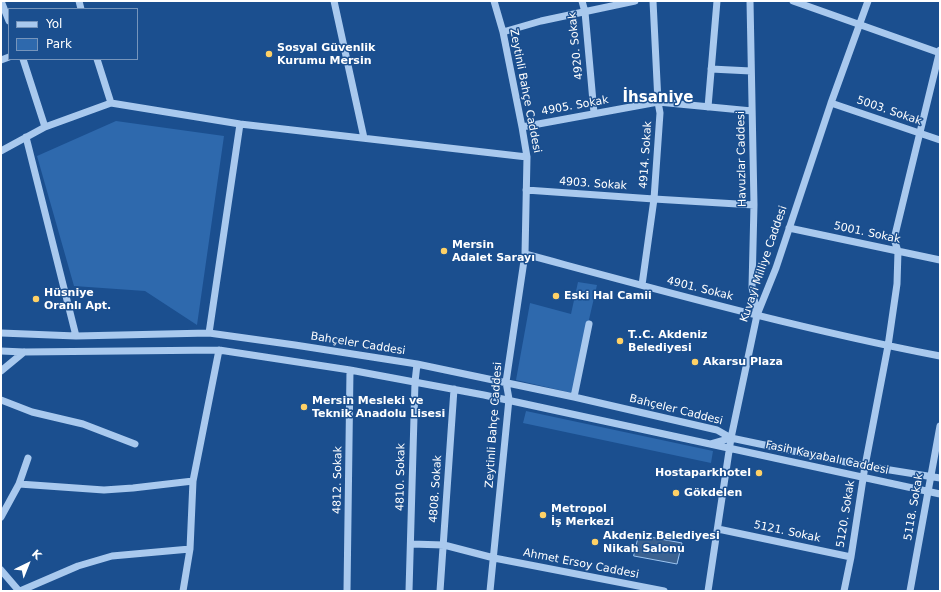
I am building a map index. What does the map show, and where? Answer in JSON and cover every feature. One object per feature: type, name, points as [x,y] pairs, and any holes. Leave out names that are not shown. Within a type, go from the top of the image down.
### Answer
[{"type":"street","points":[[1,1],[8,18]]},
{"type":"street","points":[[334,1],[364,138]]},
{"type":"street","name":"Zeytinli Bahçe Caddesi","points":[[490,591],[508,400],[506,382],[525,254],[527,157],[502,32],[494,1]]},
{"type":"street","name":"4920. Sokak","points":[[582,1],[585,12],[594,113]]},
{"type":"street","points":[[502,32],[541,21],[635,1]]},
{"type":"street","name":"4914. Sokak","points":[[642,285],[654,199],[660,113],[658,102],[652,1]]},
{"type":"street","points":[[708,106],[718,1]]},
{"type":"street","name":"Havuzlar Caddesi","points":[[750,1],[754,144],[752,287],[757,315]]},
{"type":"street","points":[[793,1],[859,26],[940,52]]},
{"type":"street","name":"Kuvayi Milliye Caddesi","points":[[708,591],[729,448],[757,315],[776,268],[831,103],[868,1]]},
{"type":"street","name":"5120. Sokak","points":[[844,591],[851,557],[865,466],[888,346],[897,284],[898,251],[894,239],[940,52]]},
{"type":"street","points":[[23,60],[45,127]]},
{"type":"street","points":[[97,60],[111,103]]},
{"type":"street","points":[[711,69],[751,71]]},
{"type":"street","name":"4905. Sokak","points":[[522,127],[658,102],[752,111]]},
{"type":"street","points":[[1,151],[45,127],[111,103],[240,124],[325,135],[364,138],[527,157]]},
{"type":"street","name":"5003. Sokak","points":[[831,103],[940,140]]},
{"type":"street","points":[[209,333],[240,124]]},
{"type":"street","points":[[26,138],[76,336]]},
{"type":"street","name":"4903. Sokak","points":[[526,190],[754,205]]},
{"type":"street","name":"5001. Sokak","points":[[789,228],[940,260]]},
{"type":"street","name":"4901. Sokak","points":[[525,254],[757,315],[888,346],[940,356]]},
{"type":"street","points":[[574,397],[588,324]]},
{"type":"street","name":"Bahçeler Caddesi","points":[[1,333],[76,336],[209,333],[294,345],[417,364],[506,382],[717,430],[731,438]]},
{"type":"street","points":[[184,591],[190,549],[193,481],[219,350]]},
{"type":"street","name":"Bahçeler Caddesi","points":[[1,351],[219,350],[350,370],[454,389],[710,444],[731,438]]},
{"type":"street","points":[[1,370],[24,352]]},
{"type":"street","name":"4810. Sokak","points":[[409,591],[415,382],[417,364]]},
{"type":"street","name":"4812. Sokak","points":[[347,591],[350,370]]},
{"type":"street","name":"4808. Sokak","points":[[440,591],[454,389]]},
{"type":"street","points":[[1,400],[32,412],[82,424],[135,444]]},
{"type":"street","name":"5118. Sokak","points":[[910,591],[940,426]]},
{"type":"street","name":"Fasih Kayabalı Caddesi","points":[[731,438],[865,466],[940,478]]},
{"type":"street","name":"Fasih Kayabalı Caddesi","points":[[710,444],[940,494]]},
{"type":"street","points":[[1,517],[19,484],[28,458]]},
{"type":"street","points":[[19,484],[104,490],[193,481]]},
{"type":"street","name":"5121. Sokak","points":[[718,529],[851,557]]},
{"type":"street","name":"Ahmet Ersoy Caddesi","points":[[411,544],[444,545],[494,558],[664,591]]},
{"type":"street","points":[[1,570],[20,591],[78,566],[112,556],[190,549]]},
{"type":"green space","points":[[116,121],[224,136],[197,325],[145,291],[74,286],[37,156]]},
{"type":"green space","points":[[578,282],[597,285],[572,393],[516,380],[530,303],[571,314]]},
{"type":"green space","points":[[526,411],[713,451],[711,463],[523,423]]},
{"type":"shaded area","points":[[639,535],[682,543],[677,564],[634,556]]},
{"type":"place","name":"Sosyal Güvenlik Kurumu Mersin","points":[[269,54]]},
{"type":"place","name":"Mersin Adalet Sarayı","points":[[444,251]]},
{"type":"place","name":"Eski Hal Camii","points":[[556,296]]},
{"type":"place","name":"Hüsniye Oranlı Apt.","points":[[36,299]]},
{"type":"place","name":"T..C. Akdeniz Belediyesi","points":[[620,341]]},
{"type":"place","name":"Akarsu Plaza","points":[[695,362]]},
{"type":"place","name":"Mersin Mesleki ve Teknik Anadolu Lisesi","points":[[304,407]]},
{"type":"place","name":"Hostaparkhotel","points":[[759,473]]},
{"type":"place","name":"Gökdelen","points":[[676,493]]},
{"type":"place","name":"Metropol İş Merkezi","points":[[543,515]]},
{"type":"place","name":"Akdeniz Belediyesi Nikah Salonu","points":[[595,542]]},
{"type":"district","name":"İhsaniye","points":[[658,98]]}]
